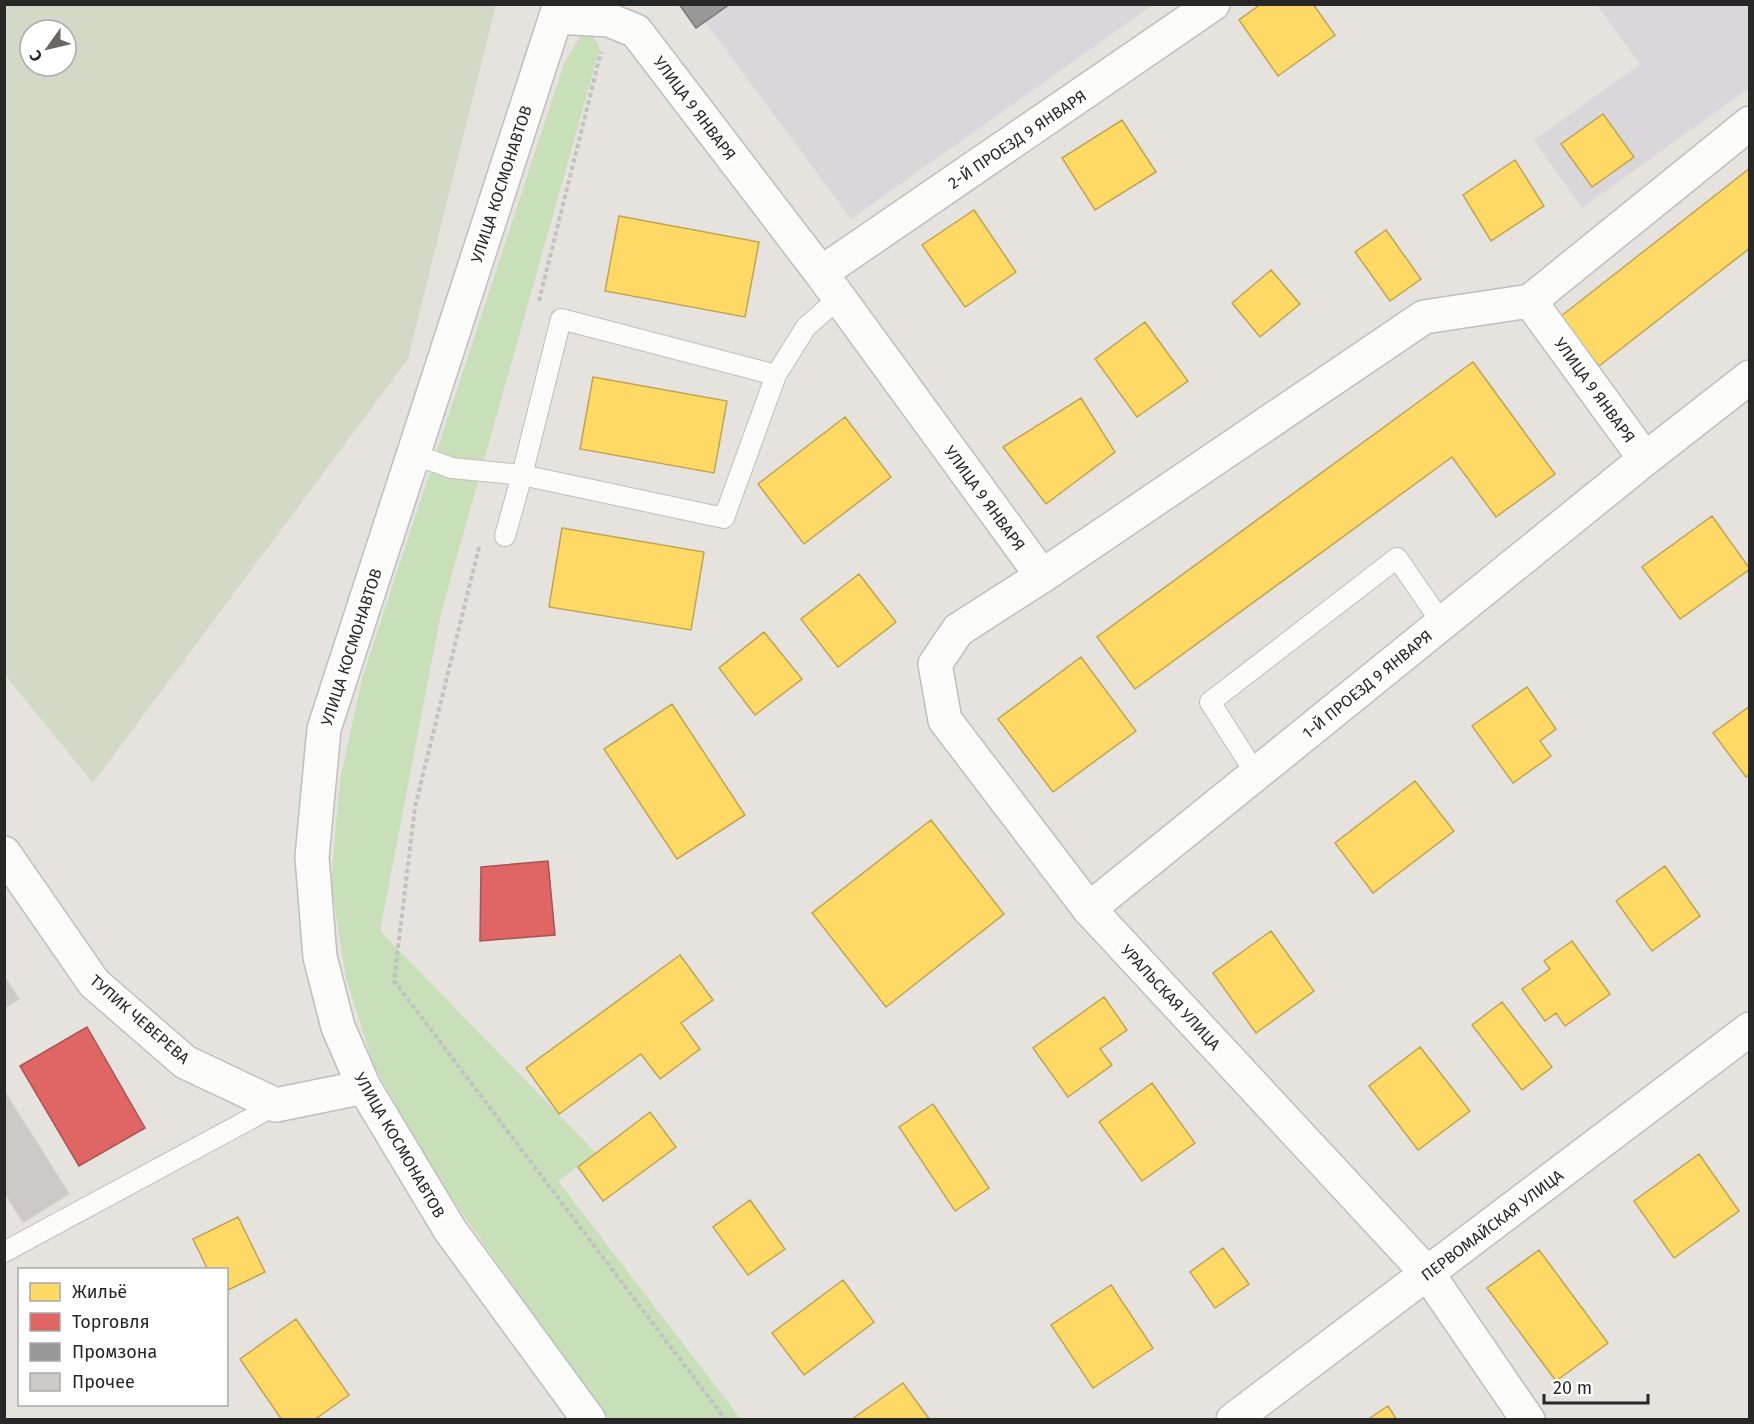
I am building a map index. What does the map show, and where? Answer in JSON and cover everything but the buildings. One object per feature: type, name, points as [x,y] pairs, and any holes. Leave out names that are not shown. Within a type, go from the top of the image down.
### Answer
[{"type":"street","name":"2-Й ПРОЕЗД 9 ЯНВАРЯ","points":[[830,286],[1213,4]]},
{"type":"street","name":"УЛИЦА 9 ЯНВАРЯ","points":[[558,10],[609,20],[636,31],[830,286],[1042,576]]},
{"type":"street","name":"УЛИЦА КОСМОНАВТОВ","points":[[558,10],[324,729],[312,857],[320,957],[338,1028],[363,1087],[450,1230],[589,1419]]},
{"type":"street","points":[[1042,576],[1424,317],[1530,301],[1749,123]]},
{"type":"street","name":"УЛИЦА 9 ЯНВАРЯ","points":[[1530,301],[1645,459],[1749,377]]},
{"type":"street","name":"1-Й ПРОЕЗД 9 ЯНВАРЯ","points":[[1089,909],[1645,459]]},
{"type":"street","name":"УРАЛЬСКАЯ УЛИЦА","points":[[1042,576],[958,630],[935,664],[945,720],[1089,909],[1428,1274],[1528,1419]]},
{"type":"street","name":"ТУПИК ЧЕВЕРЕВА","points":[[4,853],[93,982],[185,1062],[276,1105]]},
{"type":"street","name":"ПЕРВОМАЙСКАЯ УЛИЦА","points":[[1233,1419],[1428,1274],[1749,1029]]},
{"type":"street","points":[[276,1105],[363,1087]]},
{"type":"lane","points":[[413,454],[452,468],[522,475],[724,518],[777,375],[830,286]]},
{"type":"lane","points":[[505,536],[561,320],[777,375]]},
{"type":"lane","points":[[1256,774],[1210,702],[1397,558],[1442,623]]},
{"type":"lane","points":[[4,1252],[276,1105]]},
{"type":"path","points":[[537,310],[609,20]]},
{"type":"path","points":[[480,542],[415,807],[394,981],[726,1419]]},
{"type":"shaded area","points":[[693,5],[1153,5],[851,219]]},
{"type":"shaded area","points":[[1597,5],[1749,5],[1749,88],[1582,208],[1534,140],[1640,64]]},
{"type":"green space","points":[[4,5],[496,5],[408,359],[93,783],[5,675]]},
{"type":"green space","points":[[586,26],[600,48],[441,613],[380,931],[596,1153],[558,1181],[741,1419],[607,1419],[434,1173],[373,1064],[346,978],[331,883],[340,780],[362,679],[564,64]]}]
